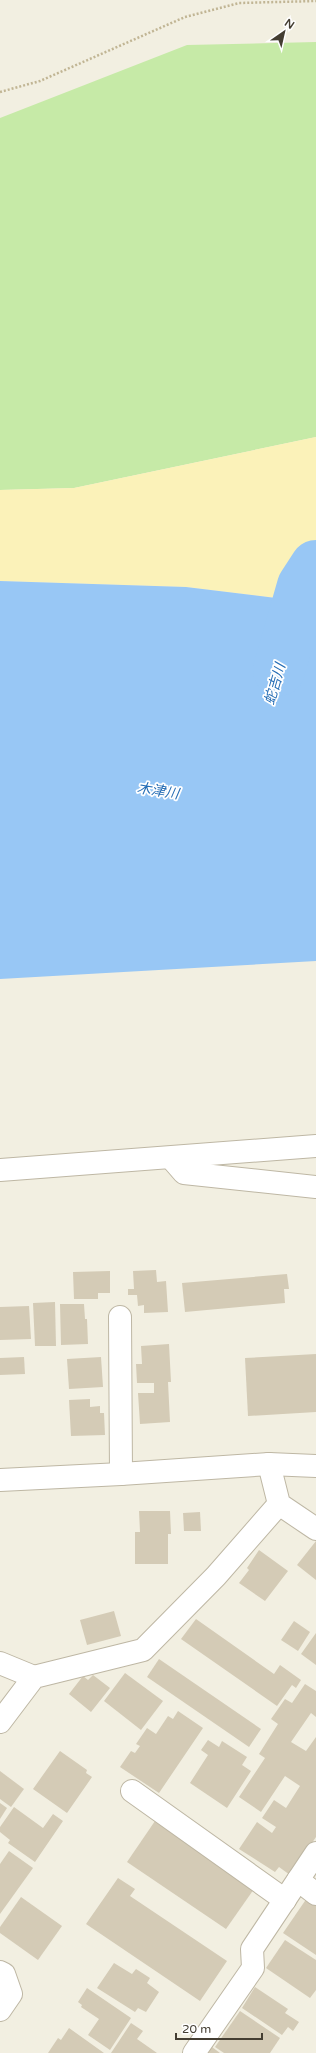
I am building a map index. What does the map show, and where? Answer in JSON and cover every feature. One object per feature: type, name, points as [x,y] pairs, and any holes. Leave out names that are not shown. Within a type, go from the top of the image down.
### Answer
[{"type":"street","points":[[0,1170],[316,1146]]},
{"type":"street","points":[[171,1158],[184,1173],[316,1187]]},
{"type":"street","points":[[120,1317],[121,1474]]},
{"type":"street","points":[[269,1464],[279,1504],[316,1529]]},
{"type":"street","points":[[0,1480],[269,1464],[316,1466]]},
{"type":"street","points":[[0,1663],[34,1677],[143,1650],[216,1576],[279,1504]]},
{"type":"street","points":[[0,1722],[34,1677]]},
{"type":"street","points":[[132,1791],[285,1900]]},
{"type":"street","points":[[194,2053],[253,1968],[252,1948],[316,1853]]},
{"type":"street","points":[[298,1880],[316,1894]]},
{"type":"street","points":[[0,1972],[4,1974],[11,1994],[0,2010]]},
{"type":"path","points":[[0,92],[40,81],[185,17],[239,3],[316,1]]},
{"type":"green space","points":[[316,42],[316,437],[74,488],[0,490],[0,118],[187,45]]},
{"type":"sand","points":[[316,437],[316,603],[186,587],[0,581],[0,490],[74,488]]},
{"type":"water","name":"木津川","points":[[0,581],[186,587],[316,603],[316,961],[0,979]]},
{"type":"building","points":[[156,1270],[157,1282],[166,1281],[168,1312],[144,1313],[144,1305],[138,1306],[137,1295],[128,1295],[128,1289],[134,1289],[133,1271]]},
{"type":"building","points":[[110,1271],[110,1293],[98,1293],[98,1299],[74,1299],[73,1272]]},
{"type":"building","points":[[287,1274],[289,1289],[284,1289],[285,1303],[185,1312],[182,1283]]},
{"type":"building","points":[[55,1302],[56,1346],[35,1346],[33,1303]]},
{"type":"building","points":[[60,1304],[84,1304],[85,1319],[87,1319],[88,1344],[61,1345]]},
{"type":"building","points":[[29,1306],[31,1339],[0,1340],[0,1307]]},
{"type":"building","points":[[169,1344],[171,1382],[168,1382],[170,1422],[140,1424],[138,1393],[154,1393],[154,1383],[137,1383],[136,1364],[142,1364],[141,1346]]},
{"type":"building","points":[[316,1354],[316,1412],[248,1416],[245,1358]]},
{"type":"building","points":[[24,1357],[25,1374],[0,1375],[0,1358]]},
{"type":"building","points":[[101,1357],[103,1387],[69,1389],[67,1359]]},
{"type":"building","points":[[90,1399],[90,1407],[100,1406],[100,1413],[104,1413],[105,1435],[71,1436],[69,1400]]},
{"type":"building","points":[[139,1511],[170,1511],[171,1534],[168,1534],[168,1564],[135,1564],[135,1532],[140,1532]]},
{"type":"building","points":[[200,1512],[201,1531],[184,1531],[183,1513]]},
{"type":"building","points":[[316,1541],[316,1580],[297,1565]]},
{"type":"building","points":[[259,1550],[288,1571],[265,1601],[239,1583],[249,1570],[247,1568]]},
{"type":"building","points":[[114,1611],[121,1636],[87,1645],[80,1620]]},
{"type":"building","points":[[196,1619],[274,1674],[280,1665],[301,1680],[296,1688],[292,1685],[277,1706],[181,1639]]},
{"type":"building","points":[[294,1621],[310,1632],[298,1651],[281,1640]]},
{"type":"building","points":[[316,1633],[316,1665],[301,1654]]},
{"type":"building","points":[[159,1659],[261,1729],[249,1747],[147,1677]]},
{"type":"building","points":[[125,1673],[163,1701],[141,1730],[104,1701]]},
{"type":"building","points":[[93,1675],[110,1688],[91,1712],[69,1694],[83,1676],[88,1680]]},
{"type":"building","points":[[305,1684],[316,1691],[316,1717],[311,1713],[291,1742],[306,1751],[316,1737],[316,1837],[290,1875],[279,1867],[275,1872],[239,1849],[257,1822],[272,1833],[276,1827],[262,1818],[274,1800],[286,1808],[300,1786],[285,1776],[261,1812],[239,1797],[265,1758],[259,1754],[278,1724],[271,1719],[285,1699],[292,1703]]},
{"type":"building","points":[[178,1711],[203,1728],[159,1793],[120,1767],[131,1751],[135,1753],[140,1746],[136,1744],[147,1728],[156,1734],[168,1716],[173,1719]]},
{"type":"building","points":[[208,1740],[219,1747],[222,1741],[247,1757],[242,1765],[251,1771],[227,1808],[190,1783],[208,1755],[201,1750]]},
{"type":"building","points":[[60,1751],[87,1770],[86,1773],[92,1777],[67,1813],[33,1789]]},
{"type":"building","points":[[0,1771],[24,1789],[11,1807],[0,1799]]},
{"type":"building","points":[[0,1803],[7,1808],[0,1819]]},
{"type":"building","points":[[14,1807],[43,1828],[53,1814],[63,1821],[35,1862],[8,1843],[10,1840],[0,1832],[0,1827]]},
{"type":"building","points":[[155,1821],[254,1889],[226,1929],[127,1862]]},
{"type":"building","points":[[9,1851],[33,1868],[0,1914],[0,1864]]},
{"type":"building","points":[[118,1878],[135,1889],[130,1896],[227,1961],[200,2001],[86,1924]]},
{"type":"building","points":[[21,1897],[62,1926],[38,1960],[0,1933],[0,1927]]},
{"type":"building","points":[[307,1898],[316,1904],[316,1955],[283,1933]]},
{"type":"building","points":[[285,1940],[316,1960],[316,1990],[310,1998],[266,1968]]},
{"type":"building","points":[[114,1963],[132,1974],[136,1969],[150,1978],[147,1983],[159,1992],[146,2012],[138,2008],[135,2012],[97,1988]]},
{"type":"building","points":[[255,1987],[288,2009],[285,2013],[299,2022],[293,2031],[288,2027],[282,2035],[242,2008]]},
{"type":"building","points":[[87,1988],[131,2018],[110,2050],[88,2035],[99,2019],[81,2007],[82,2005],[78,2002]]},
{"type":"building","points":[[240,2011],[280,2038],[270,2053],[224,2053],[215,2047]]},
{"type":"building","points":[[131,2023],[143,2031],[137,2039],[157,2053],[111,2053]]},
{"type":"building","points":[[69,2028],[104,2053],[48,2053],[58,2038],[61,2040]]},
{"type":"building","points":[[208,2044],[220,2053],[202,2053]]},
{"type":"waterway","name":"蛇吉川","points":[[279,670],[303,586],[316,566]]}]
